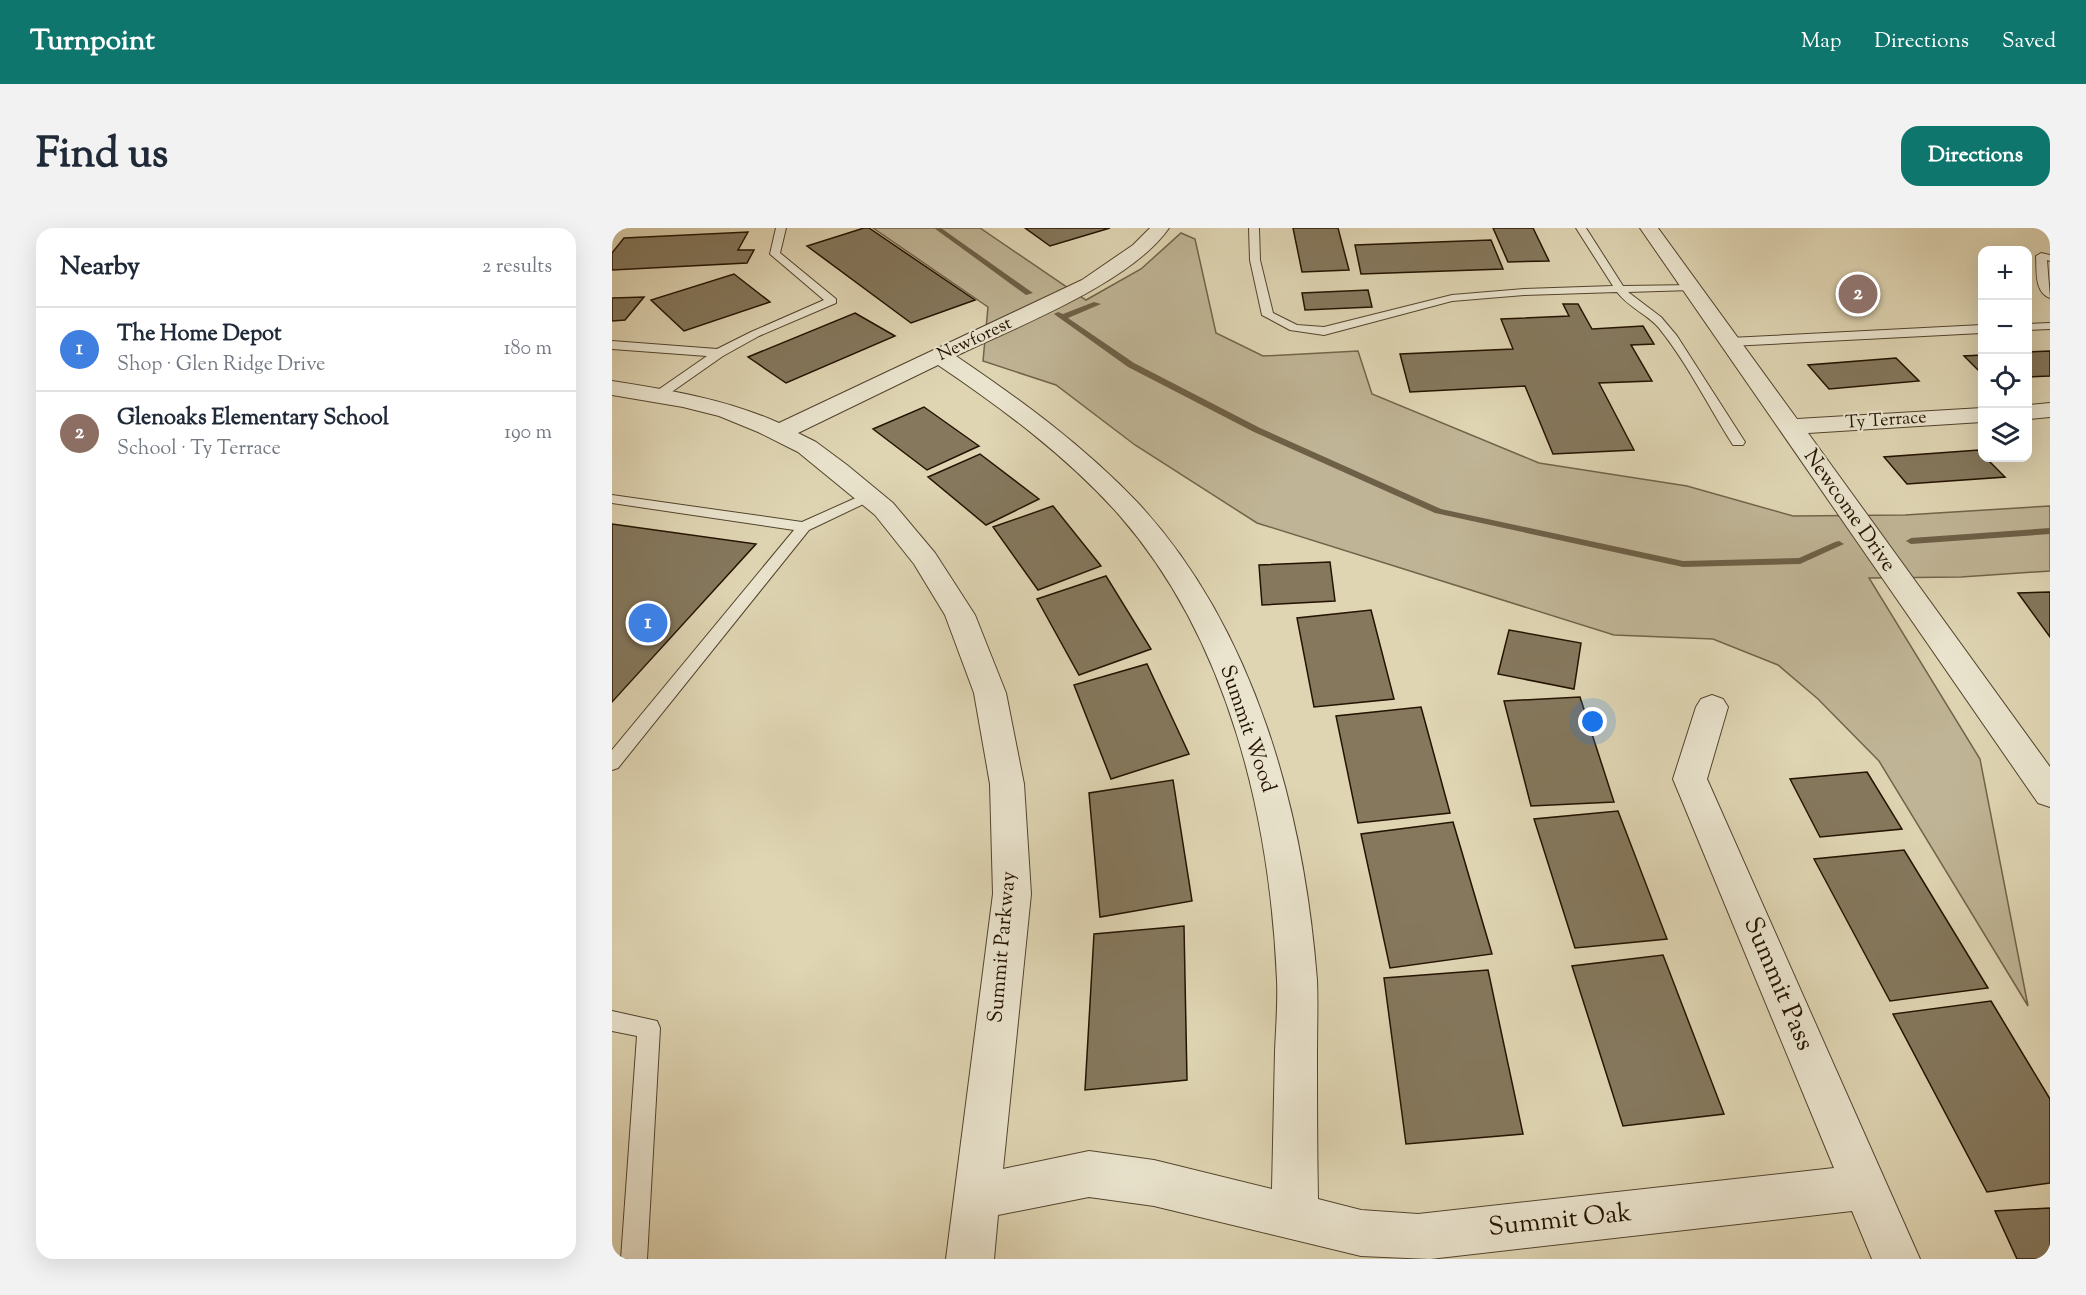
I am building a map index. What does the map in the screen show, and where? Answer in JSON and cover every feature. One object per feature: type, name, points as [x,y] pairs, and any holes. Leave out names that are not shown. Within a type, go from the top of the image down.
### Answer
[{"type":"street","name":"Newforest","points":[[778,433],[1089,284],[1140,249],[1160,228]]},
{"type":"street","name":"Newcome Drive","points":[[1649,228],[2046,781]]},
{"type":"street","name":"Summit Wood","points":[[940,356],[969,375],[1067,451],[1109,490],[1151,536],[1192,598],[1229,670],[1264,769],[1286,873],[1297,971],[1295,1217]]},
{"type":"street","name":"Summit Parkway","points":[[612,388],[659,395],[727,411],[807,447],[884,509],[925,559],[960,615],[990,693],[1008,784],[1012,894],[970,1259]]},
{"type":"street","points":[[2032,412],[2050,410]]},
{"type":"street","name":"Ty Terrace","points":[[1790,427],[1978,415]]},
{"type":"street","name":"Summit Pass","points":[[1712,707],[1690,779],[1896,1259]]},
{"type":"street","name":"Summit Oak","points":[[976,1197],[1089,1174],[1154,1183],[1361,1233],[1418,1237],[1864,1187]]},
{"type":"lane","points":[[659,395],[719,353],[755,334],[832,301],[775,254],[781,228]]},
{"type":"lane","points":[[1254,228],[1255,260],[1268,315],[1294,328],[1324,331],[1452,298],[1524,292],[1691,287]]},
{"type":"lane","points":[[1581,228],[1626,298],[1657,320],[1674,341],[1738,442]]},
{"type":"lane","points":[[2048,291],[2041,256],[2050,258]]},
{"type":"lane","points":[[2032,327],[2050,326]]},
{"type":"lane","points":[[1730,342],[1978,329]]},
{"type":"lane","points":[[612,345],[719,353]]},
{"type":"lane","points":[[612,763],[804,527],[869,496]]},
{"type":"lane","points":[[612,499],[804,527]]},
{"type":"lane","points":[[612,1021],[649,1028],[634,1259]]},
{"type":"shaded area","points":[[873,228],[980,228],[1086,300],[1141,269],[1181,233],[1195,239],[1216,333],[1263,356],[1358,351],[1372,394],[1539,463],[1687,486],[1793,516],[1905,515],[2050,506],[2050,571],[1961,577],[1869,578],[1980,759],[2028,1006],[1879,761],[1818,699],[1778,665],[1713,639],[1614,635],[1257,523],[1135,445],[1056,385],[983,361],[988,307]]},
{"type":"building","points":[[869,228],[975,300],[911,323],[807,246]]},
{"type":"building","points":[[1025,228],[1110,228],[1050,246]]},
{"type":"building","points":[[1293,228],[1338,228],[1349,270],[1302,272]]},
{"type":"building","points":[[1493,228],[1533,228],[1549,261],[1508,262]]},
{"type":"building","points":[[748,232],[738,250],[754,250],[747,263],[612,270],[612,253],[624,238]]},
{"type":"building","points":[[1491,240],[1503,269],[1361,274],[1355,245]]},
{"type":"building","points":[[734,274],[770,302],[684,331],[651,300]]},
{"type":"building","points":[[1368,290],[1372,307],[1305,310],[1302,293]]},
{"type":"building","points":[[644,297],[625,320],[612,321],[612,298]]},
{"type":"building","points":[[1563,304],[1578,304],[1592,329],[1643,326],[1654,344],[1631,345],[1652,381],[1599,383],[1634,450],[1553,454],[1525,386],[1410,392],[1400,354],[1513,349],[1501,319],[1569,316]]},
{"type":"building","points":[[855,313],[895,336],[786,383],[748,357]]},
{"type":"building","points":[[2050,351],[2050,376],[2032,377],[2032,352]]},
{"type":"building","points":[[1978,355],[1978,370],[1964,356]]},
{"type":"building","points":[[1896,358],[1919,381],[1829,389],[1808,365]]},
{"type":"building","points":[[924,407],[979,446],[927,470],[873,429]]},
{"type":"building","points":[[1978,450],[1978,462],[1990,462],[2005,477],[1907,484],[1884,457]]},
{"type":"building","points":[[980,454],[1039,499],[986,525],[928,477]]},
{"type":"building","points":[[1053,506],[1101,566],[1038,590],[993,527]]},
{"type":"building","points":[[612,524],[756,544],[612,702]]},
{"type":"building","points":[[1330,562],[1335,601],[1262,605],[1259,565]]},
{"type":"building","points":[[1106,576],[1151,649],[1079,675],[1037,599]]},
{"type":"building","points":[[2050,592],[2050,637],[2018,593]]},
{"type":"building","points":[[1371,610],[1394,699],[1314,707],[1297,618]]},
{"type":"building","points":[[1509,630],[1581,643],[1574,689],[1498,674]]},
{"type":"building","points":[[1147,664],[1189,754],[1111,779],[1074,685]]},
{"type":"building","points":[[1580,697],[1614,802],[1531,806],[1504,701]]},
{"type":"building","points":[[1421,707],[1450,813],[1358,823],[1336,716]]},
{"type":"building","points":[[1867,772],[1902,829],[1820,837],[1790,779]]},
{"type":"building","points":[[1173,780],[1192,901],[1100,917],[1089,793]]},
{"type":"building","points":[[1618,811],[1667,939],[1575,948],[1534,819]]},
{"type":"building","points":[[1453,822],[1492,954],[1390,968],[1361,834]]},
{"type":"building","points":[[1904,850],[1988,988],[1890,1001],[1814,859]]},
{"type":"building","points":[[1184,926],[1187,1080],[1085,1090],[1094,934]]},
{"type":"building","points":[[1663,955],[1724,1114],[1623,1126],[1572,966]]},
{"type":"building","points":[[1488,970],[1523,1134],[1406,1144],[1384,978]]},
{"type":"building","points":[[1991,1001],[2050,1099],[2050,1183],[1987,1192],[1893,1014]]},
{"type":"building","points":[[2050,1208],[2050,1259],[2017,1259],[1995,1211]]},
{"type":"waterway","points":[[937,228],[1029,293]]},
{"type":"waterway","points":[[1063,317],[1097,304]]},
{"type":"waterway","points":[[1058,314],[1131,365],[1257,430],[1438,511],[1683,564],[1800,561],[1839,544]]},
{"type":"waterway","points":[[1911,541],[2050,531]]},
{"type":"place","name":"Glenoaks Elementary School","points":[[1858,294]]},
{"type":"place","name":"The Home Depot","points":[[648,623]]}]
